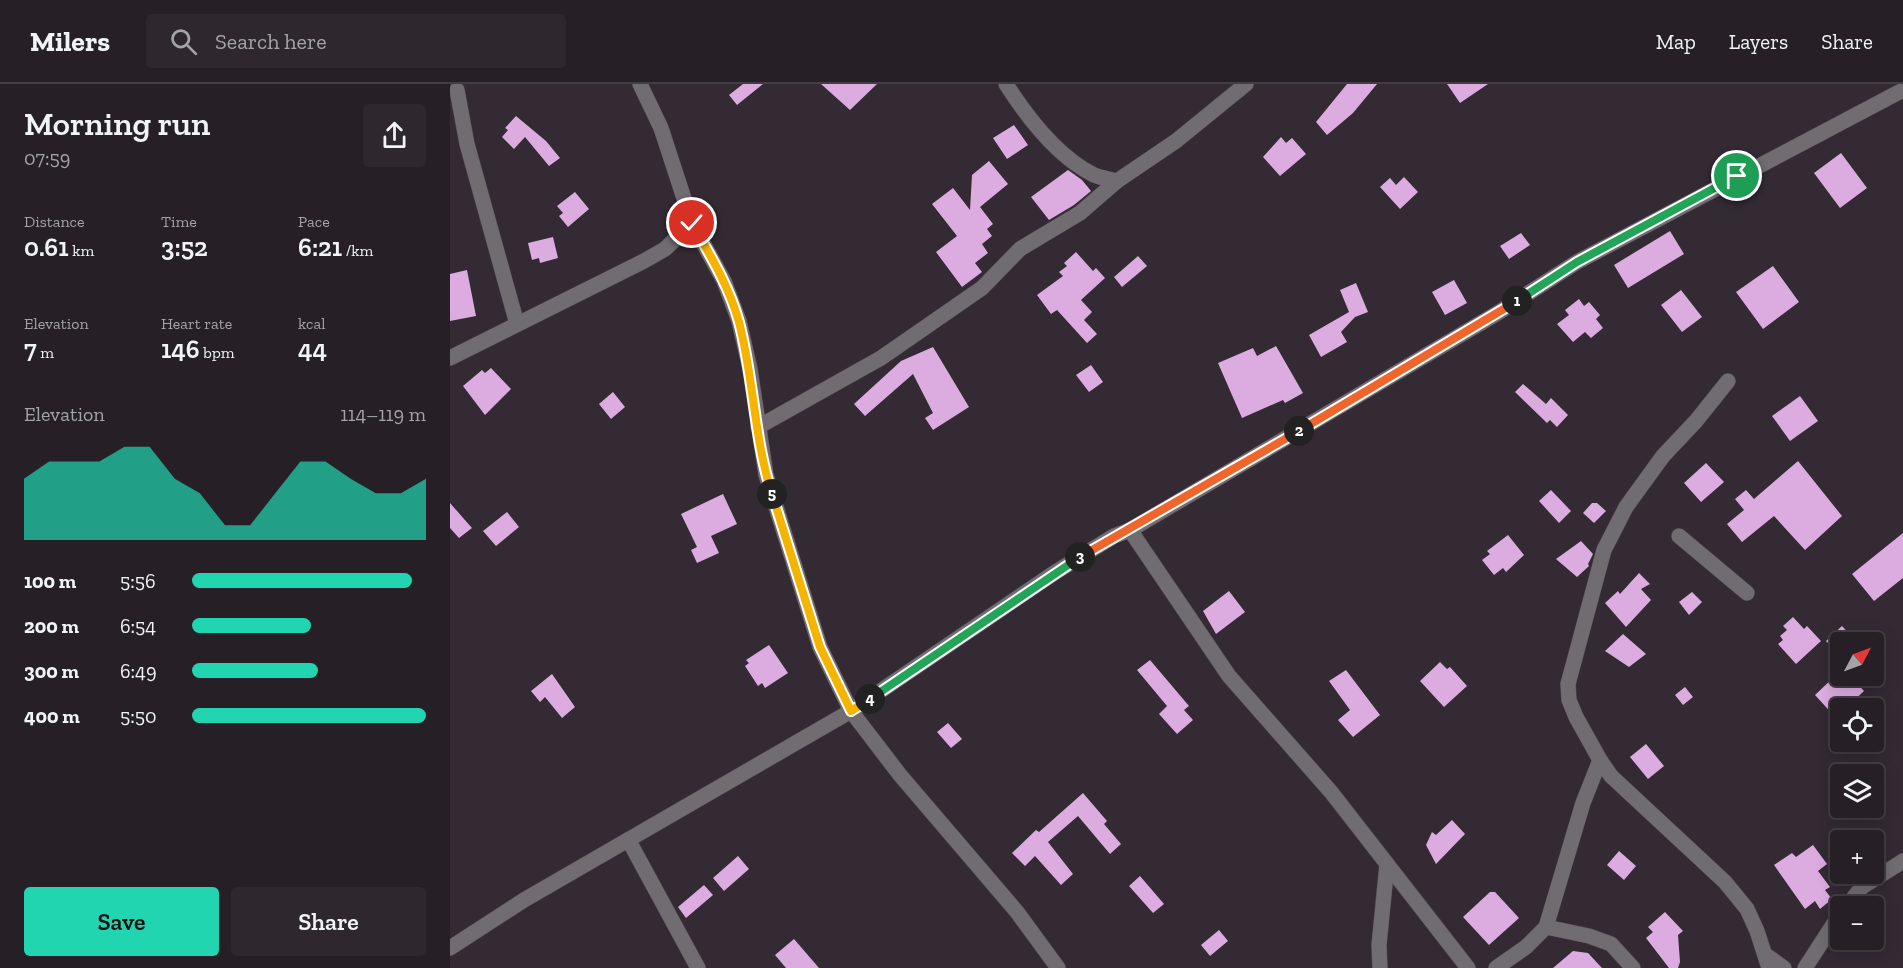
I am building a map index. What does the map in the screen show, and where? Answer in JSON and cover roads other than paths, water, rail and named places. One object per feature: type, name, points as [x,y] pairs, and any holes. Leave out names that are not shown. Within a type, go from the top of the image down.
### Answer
[{"type":"street","points":[[472,84],[454,92],[517,324]]},
{"type":"street","points":[[640,84],[661,128],[692,223],[724,281],[738,321],[766,475],[820,647],[851,711],[900,775],[1017,912],[1058,968]]},
{"type":"street","points":[[1006,84],[1021,109],[1072,160],[1095,176],[1117,181]]},
{"type":"street","points":[[758,427],[881,358],[982,288],[1020,249],[1080,213],[1117,181],[1176,141],[1246,84]]},
{"type":"street","points":[[450,948],[524,900],[851,711],[1054,573],[1114,536],[1130,531],[1496,314],[1577,262],[1903,90]]},
{"type":"street","points":[[450,358],[644,261],[665,249],[692,223]]},
{"type":"street","points":[[1728,381],[1696,422],[1663,456],[1626,507],[1604,550],[1569,684],[1569,700],[1576,717],[1611,776],[1725,882],[1746,909],[1767,962],[1784,968]]},
{"type":"street","points":[[1130,531],[1229,676],[1331,792],[1468,968]]},
{"type":"street","points":[[1679,536],[1747,593]]},
{"type":"street","points":[[1496,968],[1526,946],[1546,927],[1583,803],[1600,760]]},
{"type":"street","points":[[629,841],[696,967]]},
{"type":"street","points":[[1855,896],[1862,887],[1903,861]]},
{"type":"street","points":[[1380,968],[1379,945],[1387,864]]},
{"type":"street","points":[[1546,927],[1589,936],[1611,944],[1633,968]]},
{"type":"street","points":[[1805,968],[1830,930]]}]
